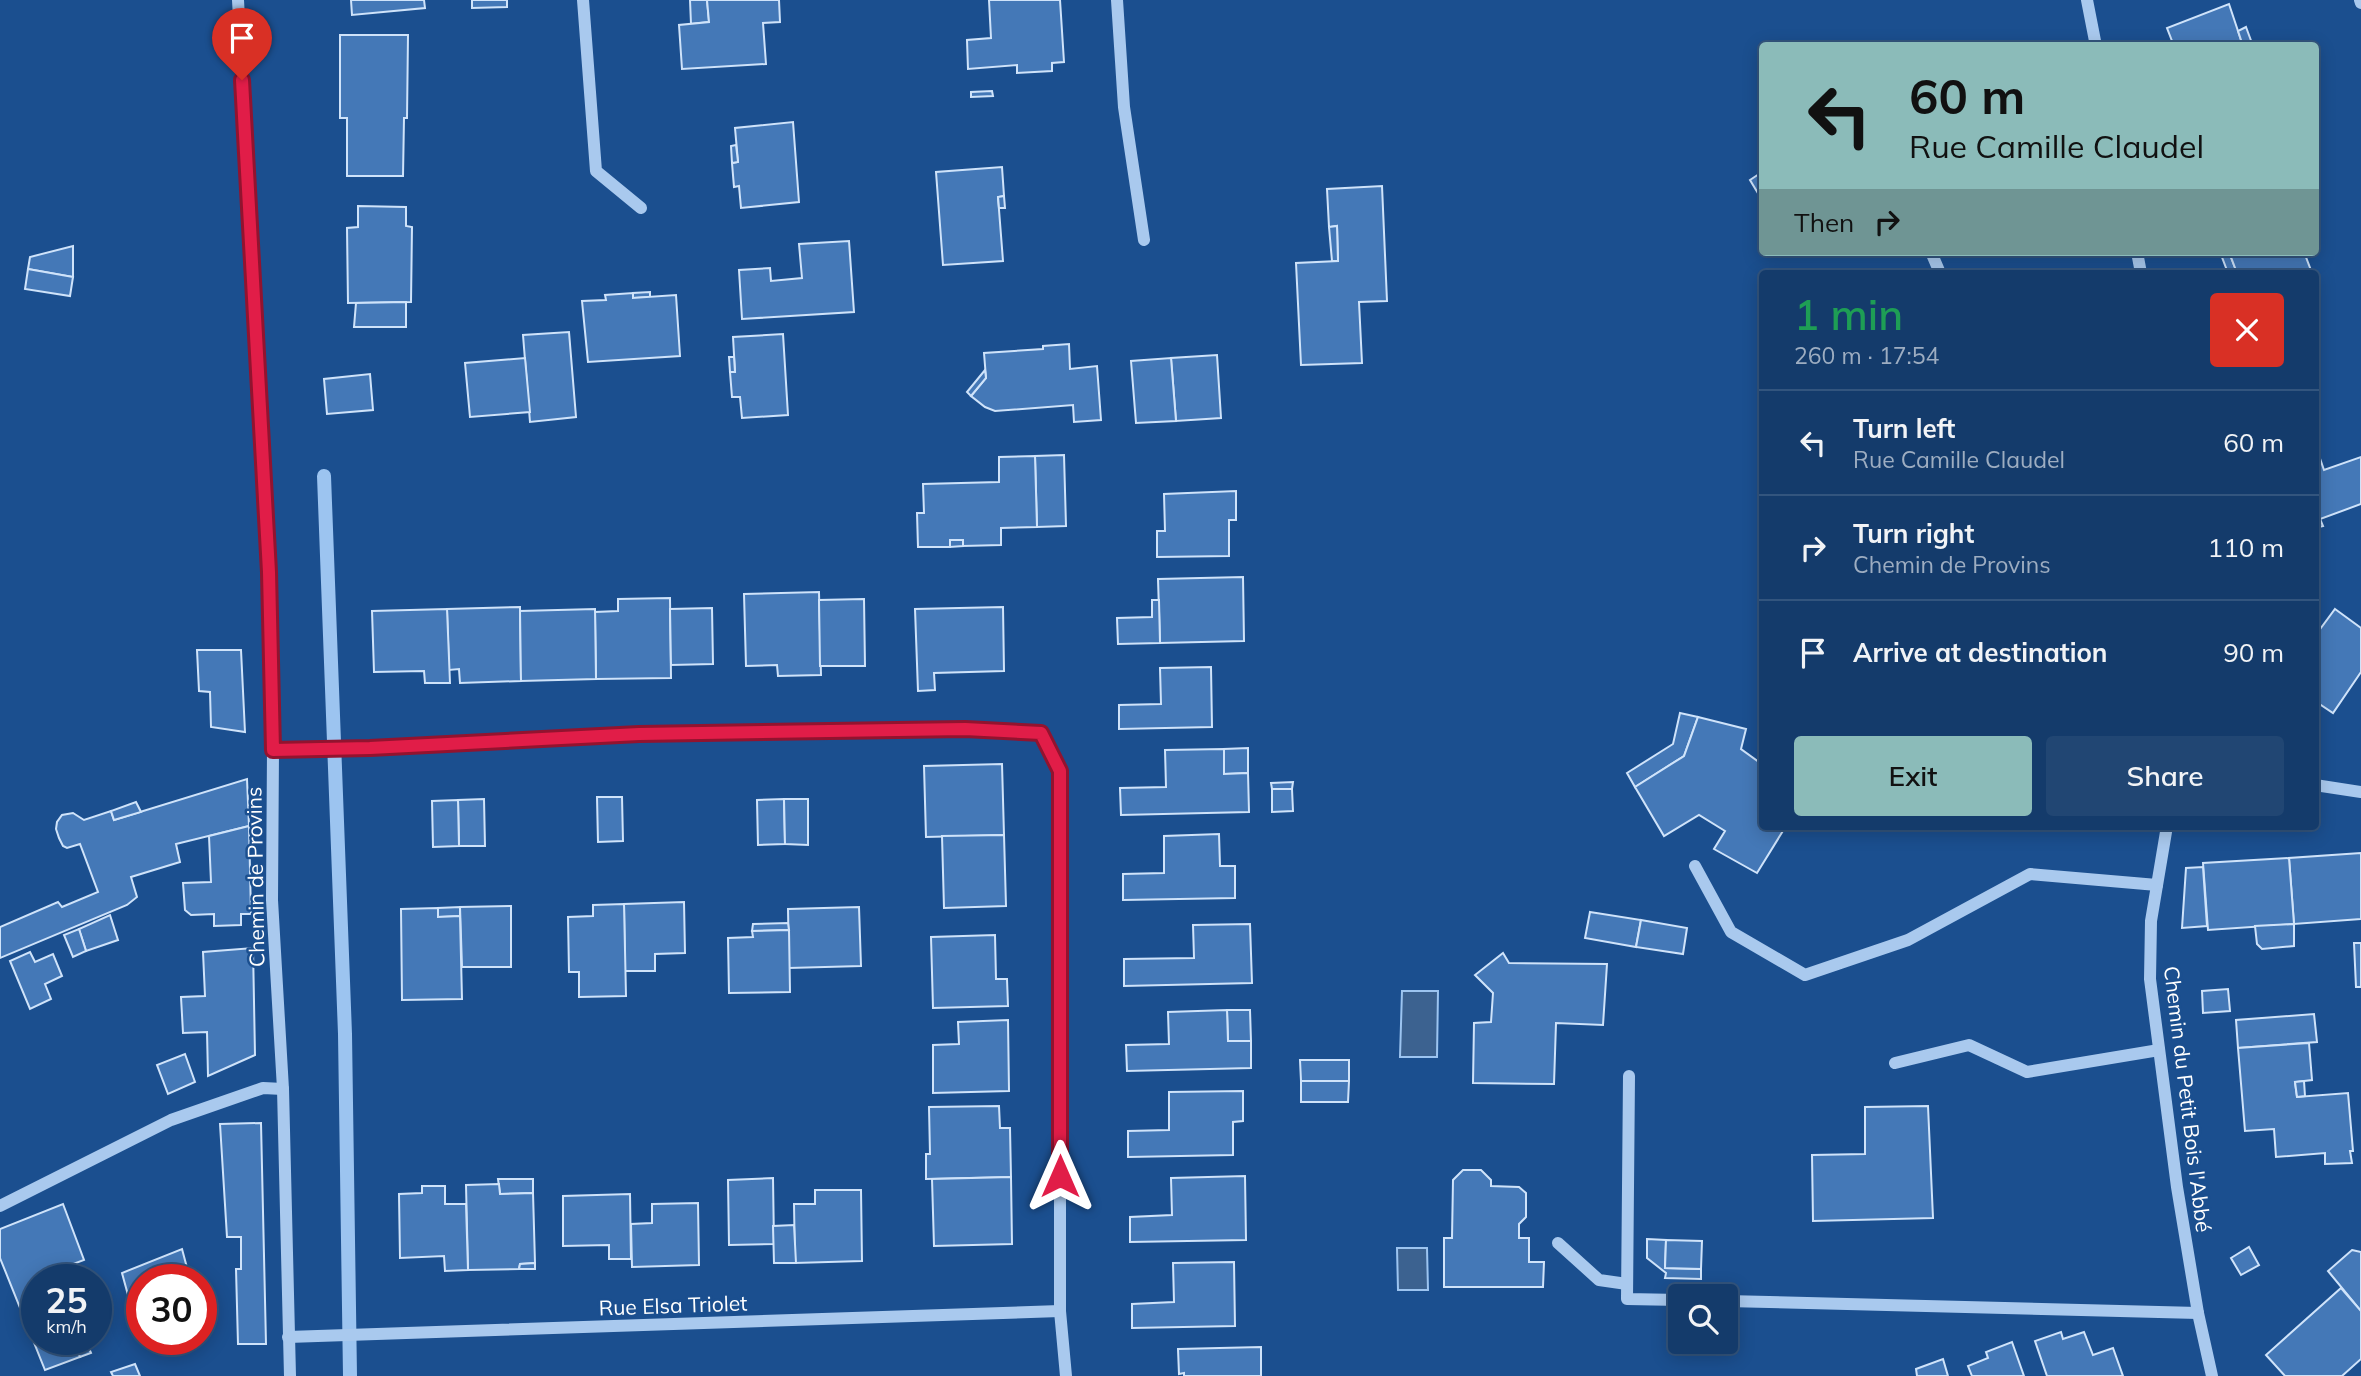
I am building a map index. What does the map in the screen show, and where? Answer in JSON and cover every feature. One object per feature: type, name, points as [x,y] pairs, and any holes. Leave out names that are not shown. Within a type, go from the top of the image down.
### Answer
[{"type":"street","name":"Chemin de Provins","points":[[238,0],[269,572],[273,750],[272,900],[283,1089],[290,1376]]},
{"type":"street","points":[[583,0],[596,171],[641,208]]},
{"type":"street","points":[[1117,0],[1124,107],[1144,240]]},
{"type":"street","points":[[2087,0],[2095,42]]},
{"type":"street","points":[[273,750],[370,748],[639,734],[965,729],[1041,733],[1060,771],[1060,1311],[1066,1376]]},
{"type":"street","points":[[2319,786],[2361,792]]},
{"type":"street","name":"Chemin du Petit Bois l'Abbé","points":[[2166,830],[2151,921],[2150,979],[2177,1186],[2211,1376]]},
{"type":"street","points":[[1695,866],[1731,932],[1805,975],[1908,940],[2030,874],[2157,885]]},
{"type":"street","points":[[1895,1063],[1969,1045],[2026,1072],[2159,1050]]},
{"type":"street","points":[[1629,1076],[1627,1299],[1668,1300]]},
{"type":"street","points":[[0,1206],[171,1120],[263,1088],[283,1089]]},
{"type":"street","points":[[1558,1243],[1599,1280],[1627,1284]]},
{"type":"street","points":[[1738,1301],[2198,1312]]},
{"type":"street","name":"Rue Elsa Triolet","points":[[288,1337],[1060,1311]]},
{"type":"water","points":[[1402,991],[1438,991],[1437,1057],[1400,1057]]},
{"type":"water","points":[[1397,1248],[1427,1248],[1428,1290],[1398,1290]]},
{"type":"building","points":[[351,0],[424,0],[425,8],[352,15]]},
{"type":"building","points":[[472,0],[507,0],[507,7],[472,8]]},
{"type":"building","points":[[690,0],[707,0],[709,22],[691,24]]},
{"type":"building","points":[[707,0],[779,0],[780,22],[763,23],[766,64],[682,69],[679,25],[709,22]]},
{"type":"building","points":[[989,0],[1060,0],[1064,62],[1052,63],[1052,71],[1017,73],[1017,65],[968,69],[967,40],[991,38]]},
{"type":"building","points":[[2229,4],[2242,42],[2172,42],[2167,28]]},
{"type":"building","points":[[2246,27],[2252,42],[2242,42],[2238,31]]},
{"type":"building","points":[[340,35],[408,35],[403,176],[347,176],[347,118],[340,118]]},
{"type":"building","points":[[992,91],[993,96],[971,97],[971,92]]},
{"type":"building","points":[[793,122],[799,202],[741,208],[739,186],[734,187],[732,163],[738,162],[735,128]]},
{"type":"building","points":[[736,145],[738,162],[732,163],[731,146]]},
{"type":"building","points":[[1002,167],[1004,196],[998,197],[1003,261],[943,265],[936,172]]},
{"type":"building","points":[[1759,174],[1759,195],[1750,180]]},
{"type":"building","points":[[1382,186],[1387,301],[1359,302],[1362,363],[1301,365],[1296,263],[1338,261],[1337,226],[1329,227],[1327,189]]},
{"type":"building","points":[[1004,196],[1005,208],[999,208],[998,197]]},
{"type":"building","points":[[358,206],[406,207],[406,226],[412,227],[411,302],[348,303],[347,228],[358,227]]},
{"type":"building","points":[[1337,226],[1338,261],[1332,261],[1329,227]]},
{"type":"building","points":[[849,241],[854,312],[742,319],[739,270],[770,268],[771,281],[802,278],[799,244]]},
{"type":"building","points":[[73,246],[73,277],[28,269],[30,257]]},
{"type":"building","points":[[2222,256],[2231,256],[2236,270],[2227,270]]},
{"type":"building","points":[[2231,256],[2306,256],[2311,270],[2236,270]]},
{"type":"building","points":[[28,269],[73,277],[70,296],[25,289]]},
{"type":"building","points":[[650,292],[650,297],[633,298],[633,293]]},
{"type":"building","points":[[633,293],[633,298],[676,295],[680,356],[588,362],[582,301],[606,300],[605,295]]},
{"type":"building","points":[[406,302],[406,327],[354,327],[356,303]]},
{"type":"building","points":[[569,332],[576,417],[530,422],[523,335]]},
{"type":"building","points":[[783,334],[788,415],[742,418],[740,397],[732,397],[730,372],[735,372],[733,337]]},
{"type":"building","points":[[1069,344],[1070,369],[1097,366],[1101,420],[1074,422],[1073,405],[995,411],[971,396],[986,378],[984,353],[1043,349],[1043,346]]},
{"type":"building","points":[[1217,355],[1221,418],[1176,421],[1171,358]]},
{"type":"building","points":[[729,357],[734,357],[735,372],[730,372]]},
{"type":"building","points":[[525,358],[530,412],[470,417],[465,363]]},
{"type":"building","points":[[1171,358],[1176,421],[1136,423],[1131,361]]},
{"type":"building","points":[[985,370],[986,378],[971,396],[967,392]]},
{"type":"building","points":[[370,374],[373,410],[327,414],[324,379]]},
{"type":"building","points":[[1064,455],[1066,526],[1037,527],[1035,456]]},
{"type":"building","points":[[1035,456],[1037,527],[1001,528],[1001,545],[963,546],[963,540],[950,540],[950,547],[918,547],[917,513],[924,513],[923,484],[999,482],[999,457]]},
{"type":"building","points":[[2319,456],[2324,470],[2361,457],[2361,504],[2320,519],[2323,526],[2319,527]]},
{"type":"building","points":[[1236,491],[1236,520],[1229,520],[1229,556],[1157,557],[1157,531],[1165,531],[1164,494]]},
{"type":"building","points":[[950,540],[963,540],[963,546],[950,547]]},
{"type":"building","points":[[1243,577],[1244,641],[1160,643],[1158,579]]},
{"type":"building","points":[[819,592],[821,675],[778,676],[777,665],[746,666],[744,594]]},
{"type":"building","points":[[670,598],[671,678],[596,679],[595,612],[618,611],[618,599]]},
{"type":"building","points":[[864,599],[865,666],[820,666],[819,600]]},
{"type":"building","points":[[1152,600],[1159,600],[1160,643],[1118,644],[1117,618],[1152,617]]},
{"type":"building","points":[[520,607],[521,681],[460,683],[459,669],[449,670],[447,609]]},
{"type":"building","points":[[1003,607],[1004,671],[934,673],[935,690],[918,691],[915,609]]},
{"type":"building","points":[[712,608],[713,664],[671,665],[670,609]]},
{"type":"building","points":[[447,609],[450,683],[425,683],[424,671],[374,672],[372,611]]},
{"type":"building","points":[[595,609],[596,679],[521,681],[520,611]]},
{"type":"building","points":[[2335,609],[2361,628],[2361,672],[2333,713],[2319,704],[2319,631]]},
{"type":"building","points":[[197,650],[241,650],[245,732],[211,727],[210,692],[199,691]]},
{"type":"building","points":[[1211,667],[1212,727],[1119,729],[1119,705],[1161,704],[1160,668]]},
{"type":"building","points":[[1680,713],[1698,717],[1684,756],[1635,787],[1627,773],[1673,744]]},
{"type":"building","points":[[1698,717],[1746,729],[1741,749],[1759,762],[1759,830],[1784,830],[1757,873],[1714,849],[1725,831],[1699,815],[1664,836],[1635,787],[1684,756]]},
{"type":"building","points":[[1248,748],[1248,773],[1224,774],[1224,749]]},
{"type":"building","points":[[1224,749],[1224,774],[1248,773],[1249,812],[1121,815],[1120,788],[1166,787],[1165,750]]},
{"type":"building","points":[[1002,764],[1004,835],[926,837],[924,766]]},
{"type":"building","points":[[247,779],[249,826],[176,844],[180,862],[131,877],[137,897],[127,905],[0,958],[0,927],[58,902],[62,907],[98,892],[80,844],[67,848],[59,838],[56,829],[62,815],[73,813],[84,820],[111,811],[114,820]]},
{"type":"building","points":[[1293,782],[1292,789],[1272,789],[1271,783]]},
{"type":"building","points":[[1272,789],[1292,789],[1293,811],[1272,812]]},
{"type":"building","points":[[597,797],[622,797],[623,841],[598,842]]},
{"type":"building","points":[[484,799],[485,846],[459,846],[458,800]]},
{"type":"building","points":[[784,799],[785,844],[758,845],[757,800]]},
{"type":"building","points":[[784,799],[808,799],[808,845],[785,844]]},
{"type":"building","points":[[458,800],[459,846],[433,847],[432,801]]},
{"type":"building","points":[[136,802],[141,812],[114,820],[111,811]]},
{"type":"building","points":[[249,826],[251,914],[241,914],[241,925],[214,926],[214,914],[191,915],[185,910],[183,883],[211,882],[209,836]]},
{"type":"building","points":[[1219,834],[1220,866],[1235,866],[1235,898],[1123,900],[1123,874],[1164,873],[1164,836]]},
{"type":"building","points":[[1004,835],[1006,906],[944,908],[942,836]]},
{"type":"building","points":[[2361,853],[2361,919],[2294,924],[2289,858]]},
{"type":"building","points":[[2289,858],[2294,924],[2208,930],[2203,863]]},
{"type":"building","points":[[2203,867],[2207,926],[2182,928],[2186,868]]},
{"type":"building","points":[[684,902],[685,953],[655,954],[655,971],[625,971],[624,904]]},
{"type":"building","points":[[624,904],[626,996],[579,997],[579,972],[569,972],[568,917],[593,916],[593,905]]},
{"type":"building","points":[[511,906],[511,967],[462,967],[460,907]]},
{"type":"building","points":[[460,907],[460,916],[438,917],[438,908]]},
{"type":"building","points":[[859,907],[861,966],[789,968],[788,909]]},
{"type":"building","points":[[438,908],[438,917],[460,916],[462,999],[402,1000],[401,909]]},
{"type":"building","points":[[1590,912],[1641,920],[1636,947],[1585,938]]},
{"type":"building","points":[[110,915],[118,940],[86,951],[79,929]]},
{"type":"building","points":[[1641,920],[1687,928],[1683,954],[1636,947]]},
{"type":"building","points":[[788,923],[789,930],[752,931],[753,924]]},
{"type":"building","points":[[1250,924],[1252,983],[1124,986],[1124,959],[1194,958],[1193,925]]},
{"type":"building","points":[[2294,924],[2294,946],[2262,949],[2257,944],[2255,926]]},
{"type":"building","points":[[79,929],[86,951],[73,957],[64,935]]},
{"type":"building","points":[[789,930],[790,992],[729,993],[728,938],[753,937],[752,931]]},
{"type":"building","points":[[995,935],[996,979],[1007,979],[1008,1006],[933,1008],[931,937]]},
{"type":"building","points":[[2354,943],[2361,943],[2361,987],[2356,987]]},
{"type":"building","points":[[253,948],[255,1055],[208,1076],[207,1032],[183,1033],[181,997],[205,996],[203,952]]},
{"type":"building","points":[[30,952],[35,962],[53,954],[62,976],[45,984],[51,999],[30,1009],[10,961]]},
{"type":"building","points":[[1503,953],[1509,963],[1607,964],[1603,1025],[1556,1023],[1554,1084],[1473,1083],[1474,1023],[1491,1022],[1493,993],[1475,975]]},
{"type":"building","points":[[2228,989],[2230,1011],[2203,1013],[2202,991]]},
{"type":"building","points":[[1227,1010],[1250,1010],[1251,1041],[1228,1041]]},
{"type":"building","points":[[1227,1010],[1228,1041],[1251,1041],[1251,1068],[1127,1071],[1126,1045],[1169,1044],[1168,1012]]},
{"type":"building","points":[[2314,1014],[2317,1042],[2238,1048],[2236,1020]]},
{"type":"building","points":[[1008,1020],[1009,1091],[933,1093],[933,1045],[959,1044],[958,1022]]},
{"type":"building","points":[[2309,1043],[2312,1080],[2295,1082],[2297,1097],[2348,1093],[2352,1163],[2325,1164],[2325,1153],[2276,1157],[2274,1129],[2245,1131],[2238,1048]]},
{"type":"building","points":[[185,1054],[195,1082],[168,1094],[157,1065]]},
{"type":"building","points":[[1300,1060],[1349,1060],[1349,1081],[1301,1081]]},
{"type":"building","points":[[1301,1081],[1349,1081],[1348,1102],[1301,1102]]},
{"type":"building","points":[[2304,1081],[2305,1096],[2297,1097],[2295,1082]]},
{"type":"building","points":[[1243,1091],[1243,1121],[1233,1122],[1233,1155],[1128,1157],[1128,1131],[1169,1130],[1169,1092]]},
{"type":"building","points":[[999,1106],[1000,1128],[1010,1128],[1011,1177],[926,1179],[926,1154],[930,1154],[929,1107]]},
{"type":"building","points":[[1928,1106],[1933,1218],[1813,1221],[1812,1155],[1865,1154],[1865,1107]]},
{"type":"building","points":[[261,1123],[266,1344],[238,1344],[236,1269],[241,1269],[241,1237],[227,1237],[220,1124]]},
{"type":"building","points":[[1463,1170],[1481,1170],[1491,1180],[1491,1186],[1519,1187],[1526,1193],[1526,1217],[1519,1224],[1519,1238],[1529,1238],[1529,1262],[1544,1262],[1543,1287],[1444,1287],[1444,1238],[1452,1238],[1453,1180]]},
{"type":"building","points":[[1245,1176],[1246,1240],[1130,1242],[1130,1217],[1172,1215],[1171,1178]]},
{"type":"building","points":[[1011,1177],[1012,1244],[934,1246],[932,1179]]},
{"type":"building","points":[[773,1178],[774,1244],[729,1245],[728,1180]]},
{"type":"building","points":[[498,1179],[533,1179],[533,1193],[500,1194]]},
{"type":"building","points":[[499,1184],[500,1194],[533,1193],[535,1263],[520,1264],[519,1269],[468,1270],[466,1185]]},
{"type":"building","points":[[422,1186],[445,1186],[445,1204],[466,1204],[468,1270],[445,1271],[444,1256],[400,1258],[399,1194],[422,1193]]},
{"type":"building","points":[[815,1190],[861,1190],[862,1261],[795,1263],[794,1204],[815,1204]]},
{"type":"building","points":[[630,1194],[631,1259],[609,1259],[609,1245],[563,1246],[563,1196]]},
{"type":"building","points":[[698,1203],[699,1265],[632,1267],[631,1224],[652,1223],[652,1204]]},
{"type":"building","points":[[63,1204],[84,1260],[73,1264],[21,1264],[21,1310],[0,1258],[0,1229]]},
{"type":"building","points":[[794,1225],[796,1263],[774,1263],[773,1226]]},
{"type":"building","points":[[1647,1239],[1666,1240],[1665,1268],[1701,1269],[1701,1279],[1665,1278],[1666,1273],[1647,1258]]},
{"type":"building","points":[[1666,1240],[1702,1241],[1701,1269],[1665,1268]]},
{"type":"building","points":[[2249,1247],[2259,1265],[2241,1275],[2231,1258]]},
{"type":"building","points":[[182,1249],[186,1264],[144,1264]]},
{"type":"building","points":[[2352,1250],[2361,1252],[2361,1311],[2328,1271]]},
{"type":"building","points":[[1234,1262],[1235,1326],[1132,1328],[1132,1304],[1174,1302],[1173,1263]]},
{"type":"building","points":[[535,1263],[535,1269],[519,1269],[520,1264]]},
{"type":"building","points":[[126,1271],[126,1288],[122,1273]]},
{"type":"building","points":[[2341,1288],[2361,1311],[2361,1359],[2342,1376],[2285,1376],[2266,1355]]},
{"type":"building","points":[[2061,1332],[2063,1339],[2084,1332],[2093,1355],[2113,1348],[2123,1376],[2047,1376],[2035,1341]]},
{"type":"building","points":[[2012,1342],[2024,1376],[1972,1376],[1968,1366],[1988,1358],[1986,1352]]},
{"type":"building","points":[[1261,1347],[1261,1376],[1179,1374],[1178,1349]]},
{"type":"building","points":[[39,1355],[79,1355],[80,1357],[45,1370]]},
{"type":"building","points":[[1943,1359],[1948,1376],[1917,1376],[1916,1369]]},
{"type":"building","points":[[135,1364],[140,1376],[113,1376],[111,1372]]},
{"type":"waterway","points":[[324,476],[345,1034],[350,1376]]},
{"type":"route","points":[[242,80],[269,572],[273,750],[370,748],[639,734],[965,729],[1041,733],[1060,771],[1060,1176]]}]
